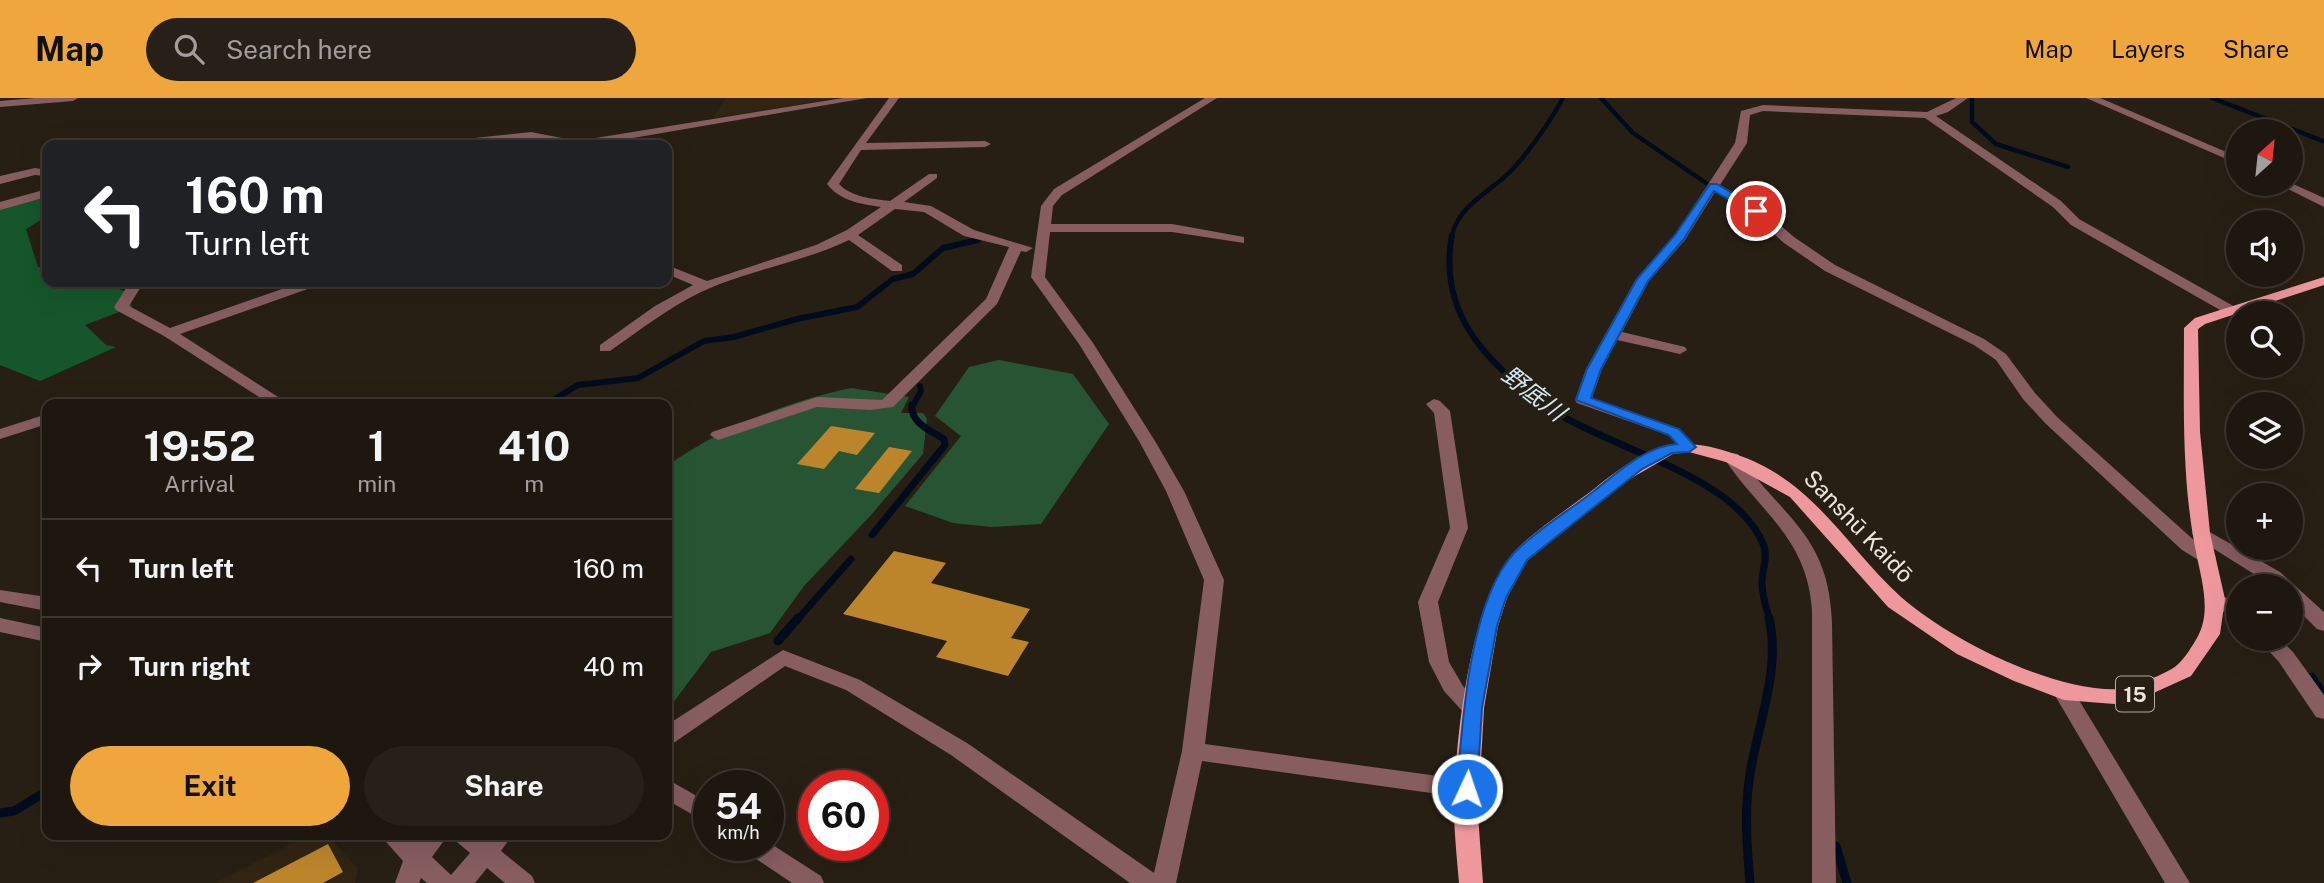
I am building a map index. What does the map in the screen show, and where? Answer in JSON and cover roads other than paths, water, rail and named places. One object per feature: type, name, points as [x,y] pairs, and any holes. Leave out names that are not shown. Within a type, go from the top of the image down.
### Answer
[{"type":"main road","name":"Sanshū Kaidō","points":[[2263,301],[2324,281]]},
{"type":"main road","name":"Sanshū Kaidō","points":[[1471,883],[1466,815],[1473,708],[1488,626],[1497,598],[1520,557],[1637,465],[1669,449],[1689,447],[1732,458],[1796,493],[1842,540],[1877,585],[1922,622],[1964,649],[2021,676],[2064,692],[2127,697],[2184,671],[2210,634],[2215,599],[2201,533],[2192,432],[2190,328],[2200,321],[2226,313]]},
{"type":"street","points":[[0,104],[73,98]]},
{"type":"street","points":[[606,140],[862,98]]},
{"type":"street","points":[[894,98],[833,184],[839,191],[892,206],[927,209],[969,233],[1040,250]]},
{"type":"street","points":[[1164,883],[1193,751],[1214,580],[1175,491],[1147,441],[1086,343],[1038,277],[1046,206],[1068,184],[1212,98]]},
{"type":"street","points":[[1910,98],[1926,115],[2057,204],[2075,222],[2226,308]]},
{"type":"street","points":[[1689,447],[1674,432],[1583,400],[1594,369],[1643,279],[1680,237],[1741,142],[1745,113],[1763,108],[1926,115],[1944,110],[1963,98]]},
{"type":"street","points":[[2091,98],[2226,156]]},
{"type":"street","points":[[484,140],[531,135],[553,140]]},
{"type":"street","points":[[857,147],[985,144]]},
{"type":"street","points":[[0,180],[35,171],[42,172]]},
{"type":"street","points":[[604,348],[660,309],[705,285],[809,252],[849,234],[933,176]]},
{"type":"street","points":[[1714,186],[1756,211],[1789,240],[1830,268],[1979,341],[2001,357],[2029,396],[2061,429],[2189,546],[2207,557]]},
{"type":"street","points":[[2303,193],[2324,203]]},
{"type":"street","points":[[0,206],[42,194]]},
{"type":"street","points":[[1043,228],[1171,228],[1240,240]]},
{"type":"street","points":[[849,234],[897,268]]},
{"type":"street","points":[[718,435],[817,402],[839,400],[878,406],[887,404],[992,301],[1016,246]]},
{"type":"street","points":[[672,271],[705,285]]},
{"type":"street","points":[[134,287],[121,307],[169,333],[273,399]]},
{"type":"street","points":[[169,333],[300,287]]},
{"type":"street","points":[[1612,334],[1680,350]]},
{"type":"street","points":[[1434,404],[1442,411],[1459,528],[1428,603],[1439,662],[1455,691],[1473,708]]},
{"type":"street","points":[[0,434],[42,421]]},
{"type":"street","points":[[1732,458],[1743,477],[1779,511],[1799,539],[1817,574],[1821,623],[1825,883]]},
{"type":"street","points":[[2201,533],[2270,574]]},
{"type":"street","points":[[0,596],[42,603]]},
{"type":"street","points":[[2215,599],[2226,605]]},
{"type":"street","points":[[2303,604],[2324,624]]},
{"type":"street","points":[[0,625],[42,634]]},
{"type":"street","points":[[2280,651],[2324,711]]},
{"type":"street","points":[[672,733],[783,657],[853,685],[959,749],[1149,883]]},
{"type":"street","points":[[2064,692],[2178,883]]},
{"type":"street","points":[[1193,751],[1467,789]]},
{"type":"street","points":[[672,791],[693,805]]},
{"type":"street","points":[[395,840],[411,872],[443,883]]},
{"type":"street","points":[[411,872],[433,840]]},
{"type":"street","points":[[460,883],[494,843],[523,883]]},
{"type":"street","points":[[778,861],[811,883]]},
{"type":"waterway","name":"野底川","points":[[1452,236],[1455,225],[1468,207],[1505,177],[1527,152],[1563,98]]},
{"type":"waterway","points":[[1601,98],[1633,133],[1706,183]]},
{"type":"waterway","points":[[2212,98],[2323,141]]},
{"type":"waterway","points":[[1972,99],[1972,122],[1996,144],[2068,167]]},
{"type":"waterway","name":"野底川","points":[[1452,235],[1449,263],[1452,289],[1460,313],[1487,355],[1525,391],[1547,407]]},
{"type":"waterway","points":[[554,399],[578,385],[638,378],[704,341],[734,337],[797,319],[857,307],[893,279],[913,274],[943,248],[978,240]]},
{"type":"waterway","points":[[912,407],[921,391],[920,386]]},
{"type":"waterway","name":"野底川","points":[[1545,405],[1570,421],[1698,481],[1726,499],[1749,521],[1764,546],[1762,588],[1770,620]]},
{"type":"waterway","points":[[872,535],[945,445],[944,439],[918,422],[912,407]]},
{"type":"waterway","points":[[797,620],[851,559]]},
{"type":"waterway","points":[[778,641],[798,618]]},
{"type":"waterway","name":"野底川","points":[[1750,883],[1747,801],[1770,677],[1772,638],[1769,618]]},
{"type":"waterway","points":[[2311,677],[2324,695]]},
{"type":"waterway","points":[[0,813],[14,811],[42,794]]},
{"type":"waterway","points":[[1836,846],[1847,883]]}]
